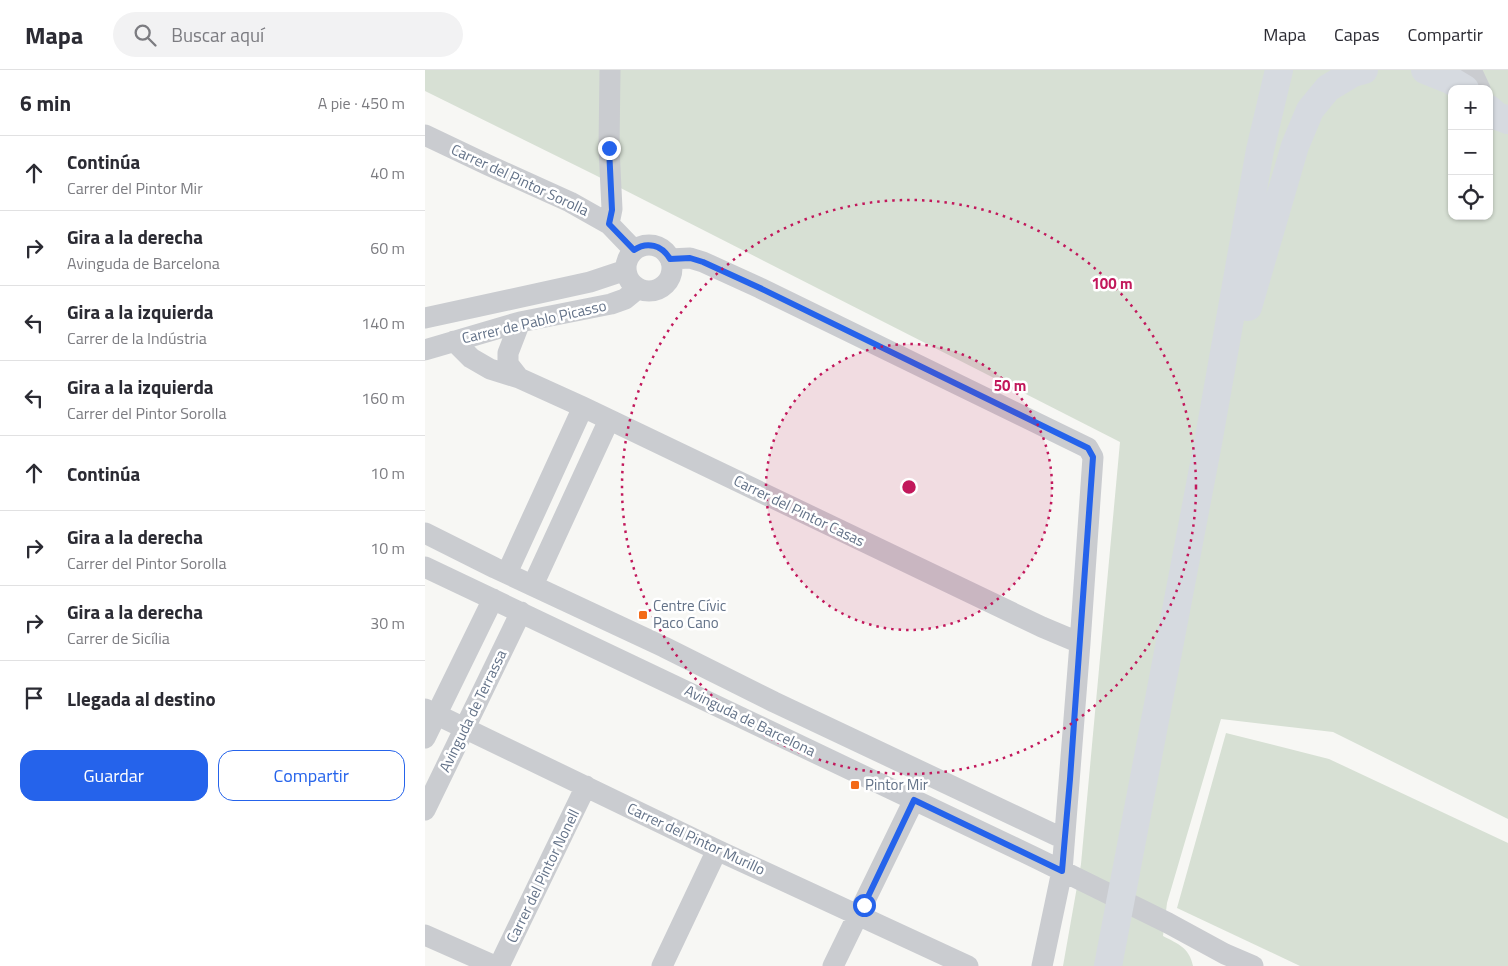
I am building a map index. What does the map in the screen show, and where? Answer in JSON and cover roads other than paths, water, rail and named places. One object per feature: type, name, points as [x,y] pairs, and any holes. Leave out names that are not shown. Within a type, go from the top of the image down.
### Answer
[{"type":"street","points":[[609,224],[612,210],[609,148],[610,70]]},
{"type":"street","points":[[1108,966],[1208,443],[1260,150],[1279,70]]},
{"type":"street","points":[[1208,443],[1295,146],[1310,110],[1328,88],[1353,73],[1364,70]]},
{"type":"street","points":[[1425,70],[1458,85]]},
{"type":"street","points":[[1471,70],[1478,85]]},
{"type":"street","name":"Carrer del Pintor Sorolla","points":[[425,135],[570,202],[609,224],[630,260]]},
{"type":"street","points":[[646,245],[655,246],[663,250],[670,259],[671,274],[664,286],[653,290],[640,289],[631,281],[630,260],[646,245]]},
{"type":"street","points":[[670,259],[690,258],[703,262],[760,288],[1088,448],[1093,457],[1064,839],[1067,874],[1042,966]]},
{"type":"street","name":"Carrer de Pablo Picasso","points":[[425,318],[589,282],[630,260]]},
{"type":"street","name":"Carrer de Pablo Picasso","points":[[425,350],[520,322],[611,304],[625,299],[640,289]]},
{"type":"street","points":[[519,378],[508,364],[508,353],[520,322]]},
{"type":"street","name":"Carrer del Pintor Casas","points":[[454,341],[471,358],[489,369],[519,378],[583,407],[1080,643]]},
{"type":"street","points":[[507,573],[583,407]]},
{"type":"street","points":[[533,585],[609,420]]},
{"type":"street","name":"Avinguda de Barcelona","points":[[425,533],[664,647],[774,702],[1064,839]]},
{"type":"street","name":"Avinguda de Barcelona","points":[[425,567],[1168,923],[1222,960],[1253,966]]},
{"type":"street","name":"Avinguda de Terrassa","points":[[425,738],[431,711],[493,599]]},
{"type":"street","name":"Avinguda de Terrassa","points":[[425,810],[521,612]]},
{"type":"street","name":"Carrer del Pintor Murillo","points":[[431,711],[717,850],[968,966]]},
{"type":"street","name":"Carrer del Pintor Nonell","points":[[499,966],[586,786]]},
{"type":"street","points":[[833,966],[914,800]]},
{"type":"street","points":[[662,966],[717,850]]},
{"type":"street","points":[[425,935],[495,966]]},
{"type":"place","name":"Centre Cívic Paco Cano","points":[[643,615]]},
{"type":"place","name":"Pintor Mir","points":[[855,785]]}]
